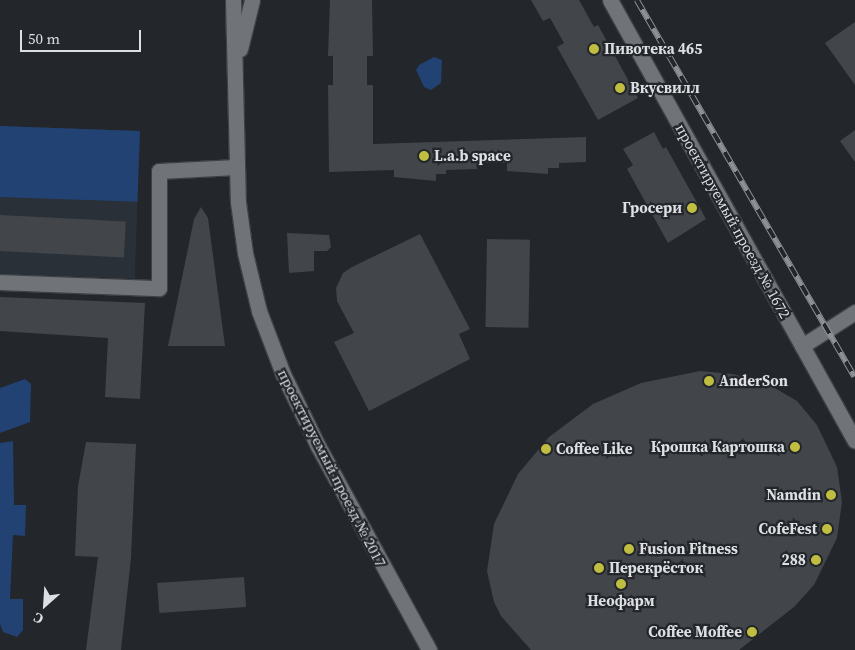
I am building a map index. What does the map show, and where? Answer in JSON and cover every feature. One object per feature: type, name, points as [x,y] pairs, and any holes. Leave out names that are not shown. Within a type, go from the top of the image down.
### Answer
[{"type":"street","name":"проектируемый проезд № 2017","points":[[233,0],[236,167],[245,253],[259,311],[283,374],[318,446],[429,650]]},
{"type":"street","name":"проектируемый проезд № 2017","points":[[235,70],[252,0]]},
{"type":"street","name":"проектируемый проезд № 1672","points":[[610,0],[855,441]]},
{"type":"street","points":[[0,282],[159,288],[159,171],[236,167]]},
{"type":"street","points":[[802,346],[855,312]]},
{"type":"shaded area","points":[[434,57],[442,60],[441,83],[431,90],[424,87],[416,70],[419,65]]},
{"type":"shaded area","points":[[0,126],[140,131],[135,279],[0,274]]},
{"type":"shaded area","points":[[0,126],[140,131],[137,202],[0,197]]},
{"type":"shaded area","points":[[25,379],[31,384],[30,422],[0,433],[0,388]]},
{"type":"shaded area","points":[[13,441],[14,505],[26,505],[25,536],[13,535],[10,599],[23,599],[23,630],[17,637],[3,632],[0,624],[0,443]]},
{"type":"building","points":[[330,0],[372,0],[373,56],[367,56],[367,85],[373,85],[373,144],[586,137],[586,162],[559,163],[559,168],[548,168],[548,174],[507,171],[507,163],[477,163],[477,169],[446,170],[446,174],[436,174],[436,181],[394,177],[394,170],[329,172],[328,85],[333,85],[333,56],[328,56]]},
{"type":"building","points":[[531,0],[579,0],[594,27],[598,25],[638,98],[598,120],[557,47],[564,43],[550,18],[543,21]]},
{"type":"building","points":[[855,22],[855,85],[825,43]]},
{"type":"building","points":[[855,130],[855,162],[840,141]]},
{"type":"building","points":[[654,132],[663,149],[666,147],[706,219],[668,243],[627,169],[633,165],[623,149]]},
{"type":"building","points":[[201,207],[208,218],[225,346],[168,346],[194,219]]},
{"type":"building","points":[[0,215],[126,222],[124,258],[0,251]]},
{"type":"building","points":[[287,233],[329,235],[331,247],[327,251],[314,251],[314,271],[289,273]]},
{"type":"building","points":[[420,234],[470,329],[459,334],[470,359],[369,411],[334,342],[354,333],[337,301],[336,288],[343,273],[352,267]]},
{"type":"building","points":[[487,239],[530,240],[528,328],[485,327]]},
{"type":"building","points":[[0,297],[145,303],[140,399],[105,397],[108,338],[0,331]]},
{"type":"building","points":[[700,371],[733,374],[768,384],[797,401],[817,425],[837,467],[842,502],[837,538],[814,585],[794,607],[739,650],[531,650],[501,616],[494,602],[487,571],[494,524],[518,474],[549,437],[593,404],[641,383]]},
{"type":"building","points":[[86,442],[136,444],[131,558],[121,650],[86,650],[98,557],[75,556],[78,486]]},
{"type":"building","points":[[244,577],[246,607],[159,613],[157,583]]},
{"type":"railway","points":[[637,0],[855,377]]},
{"type":"place","name":"Пивотека 465","points":[[594,49]]},
{"type":"place","name":"Вкусвилл","points":[[620,88]]},
{"type":"place","name":"L.a.b space","points":[[424,156]]},
{"type":"place","name":"Гросери","points":[[692,208]]},
{"type":"place","name":"AnderSon","points":[[709,381]]},
{"type":"place","name":"Крошка Картошка","points":[[795,447]]},
{"type":"place","name":"Coffee Like","points":[[546,449]]},
{"type":"place","name":"Namdin","points":[[831,495]]},
{"type":"place","name":"CofeFest","points":[[827,529]]},
{"type":"place","name":"Fusion Fitness","points":[[629,549]]},
{"type":"place","name":"288","points":[[816,560]]},
{"type":"place","name":"Перекрёсток","points":[[599,568]]},
{"type":"place","name":"Неофарм","points":[[621,584]]},
{"type":"place","name":"Coffee Moffee","points":[[752,632]]}]
